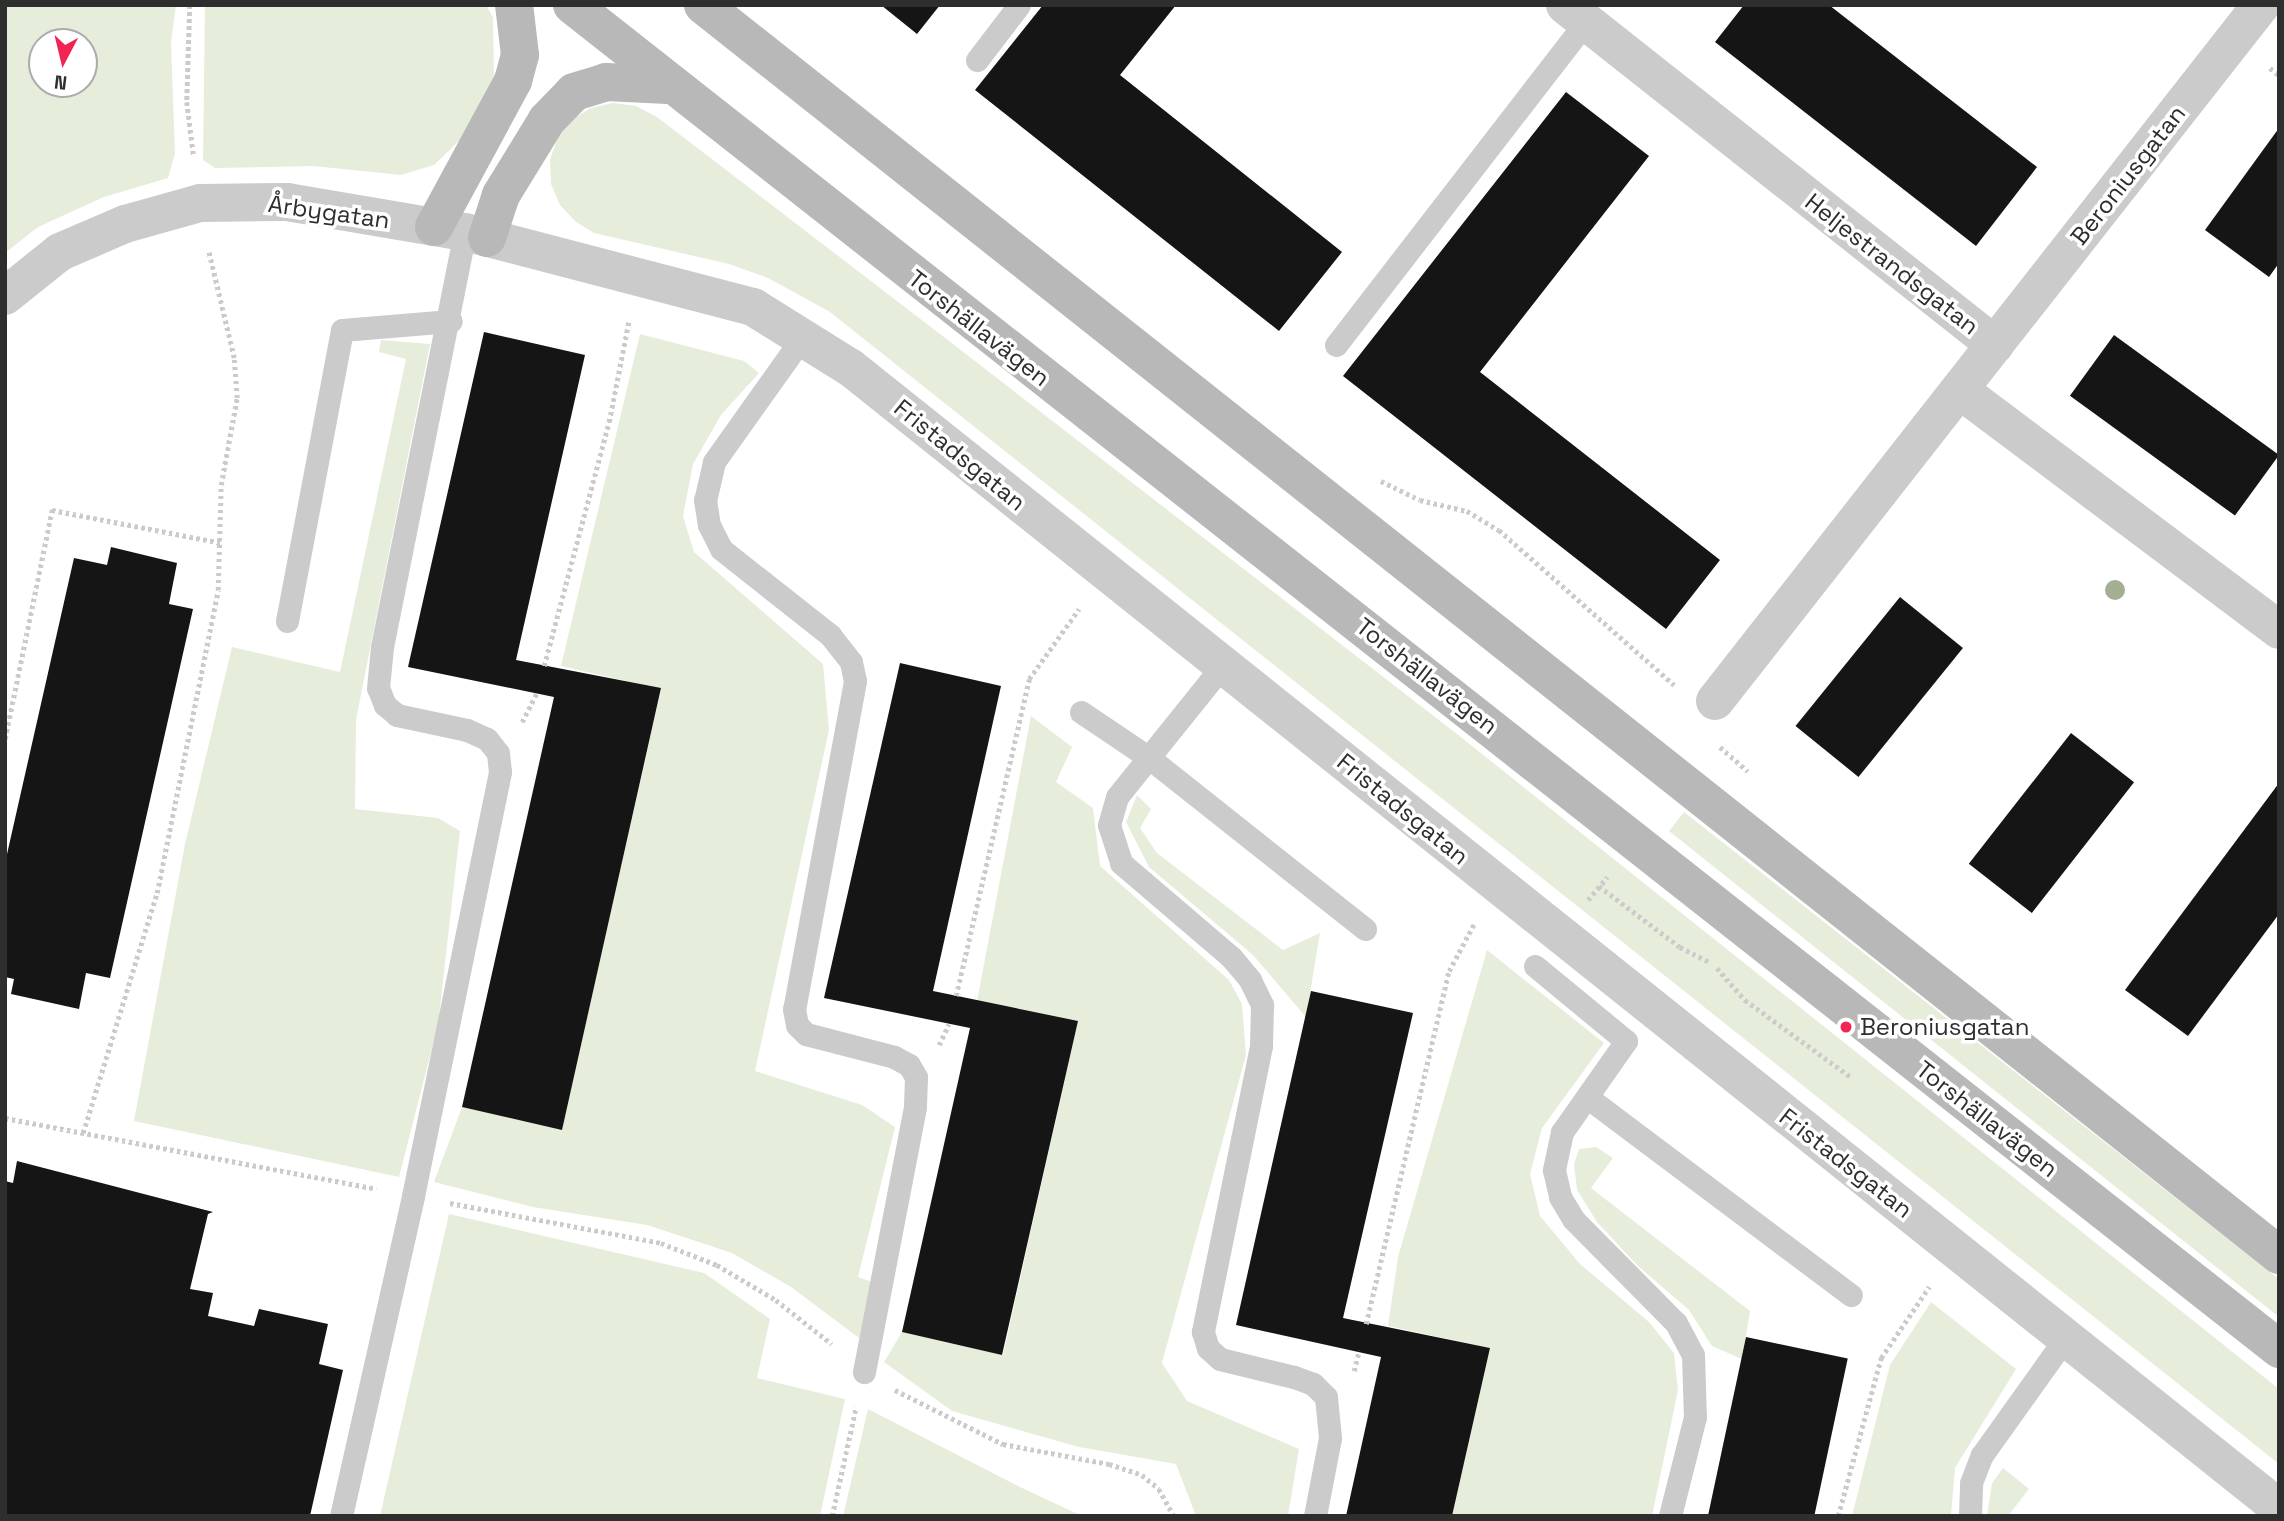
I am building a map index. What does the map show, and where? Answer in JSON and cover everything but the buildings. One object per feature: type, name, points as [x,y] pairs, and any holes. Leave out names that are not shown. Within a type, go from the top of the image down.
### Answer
[{"type":"main road","points":[[462,232],[520,55],[514,5]]},
{"type":"main road","name":"Torshällavägen","points":[[572,5],[668,85],[1602,812],[2279,1349]]},
{"type":"main road","points":[[703,5],[2279,1255]]},
{"type":"main road","points":[[462,232],[501,195],[547,120],[575,92],[607,82],[668,85]]},
{"type":"street","name":"Beroniusgatan","points":[[1995,345],[2261,5]]},
{"type":"street","name":"Heljestrandsgatan","points":[[1576,14],[1995,345],[1961,391]]},
{"type":"street","name":"Årbygatan","points":[[5,296],[60,253],[125,224],[200,203],[287,202],[462,232]]},
{"type":"street","name":"Fristadsgatan","points":[[462,232],[639,275],[753,307],[851,368],[1503,890],[2067,1336],[2279,1508]]},
{"type":"street","points":[[1697,698],[1961,391],[2279,630]]},
{"type":"lane","points":[[977,60],[1020,5]]},
{"type":"lane","points":[[1336,345],[1576,14]]},
{"type":"lane","points":[[341,1516],[413,1196],[500,772],[498,753],[487,739],[467,730],[397,715],[384,705],[379,688],[382,648],[451,321],[462,232]]},
{"type":"lane","points":[[287,621],[342,330],[451,321]]},
{"type":"lane","points":[[802,338],[714,462],[705,500],[709,525],[721,550],[830,635],[851,662],[855,681],[793,1009],[797,1025],[806,1034],[894,1057],[909,1065],[916,1077],[915,1107],[864,1372]]},
{"type":"lane","points":[[1223,665],[1148,757],[1112,807],[1112,845],[1121,863],[1230,957],[1250,980],[1262,1005],[1261,1046],[1203,1332],[1208,1348],[1220,1359],[1294,1377],[1313,1384],[1326,1397],[1331,1416],[1330,1438],[1315,1516]]},
{"type":"lane","points":[[1081,712],[1148,757],[1366,929]]},
{"type":"lane","points":[[1535,966],[1626,1041],[1562,1132],[1555,1157],[1560,1197],[1573,1219],[1676,1323],[1693,1356],[1695,1417],[1670,1516]]},
{"type":"lane","points":[[1587,1097],[1850,1295]]},
{"type":"lane","points":[[1970,1516],[1971,1483],[1982,1455],[2067,1336]]},
{"type":"path","points":[[83,1133],[157,892],[218,590],[221,485],[237,398],[234,358],[200,203],[187,102],[190,5]]},
{"type":"path","points":[[544,666],[609,422],[639,275]]},
{"type":"path","points":[[1374,477],[1420,500],[1467,511],[1499,530],[1663,672],[1697,698]]},
{"type":"path","points":[[5,739],[52,510],[221,543]]},
{"type":"path","points":[[956,996],[1029,679],[1106,572]]},
{"type":"path","points":[[1715,743],[1753,776]]},
{"type":"path","points":[[1599,886],[1680,947],[1715,965],[1745,1000],[1851,1077]]},
{"type":"path","points":[[1366,1324],[1449,971],[1474,923],[1503,890]]},
{"type":"path","points":[[5,1118],[672,1247],[717,1265],[776,1300],[864,1372],[927,1409],[1003,1444],[1109,1464],[1142,1475],[1159,1489],[1174,1516]]},
{"type":"path","points":[[1838,1516],[1881,1359],[1905,1318],[1957,1250]]},
{"type":"path","points":[[832,1516],[864,1372]]},
{"type":"green space","points":[[5,5],[176,5],[171,42],[175,154],[168,178],[104,197],[38,227],[5,253]]},
{"type":"green space","points":[[205,5],[486,5],[493,17],[494,75],[463,137],[434,165],[401,175],[313,166],[215,168],[203,160]]},
{"type":"green space","points":[[613,103],[636,106],[657,117],[940,334],[1457,734],[2279,1389],[2279,1464],[830,312],[768,278],[729,264],[594,233],[576,222],[560,205],[551,184],[550,160],[557,139],[571,120],[591,108]]},
{"type":"green space","points":[[640,334],[744,361],[759,373],[721,415],[693,464],[683,516],[694,552],[823,664],[829,730],[755,1071],[862,1105],[895,1127],[858,1277],[880,1285],[859,1338],[791,1287],[732,1253],[647,1225],[533,1207],[434,1182],[462,1107],[562,1129],[661,689],[561,666]]},
{"type":"green space","points":[[381,340],[430,344],[356,720],[355,809],[438,818],[460,831],[438,1025],[399,1177],[134,1121],[185,844],[232,647],[340,672],[406,359],[379,352]]},
{"type":"green space","points":[[1031,716],[1072,747],[1056,782],[1093,808],[1100,866],[1229,980],[1242,1004],[1246,1055],[1162,1363],[1187,1401],[1299,1449],[1288,1516],[1196,1516],[1176,1464],[1079,1447],[952,1411],[884,1362],[902,1332],[1003,1355],[1078,1021],[977,1001]]},
{"type":"green space","points":[[1137,795],[1151,809],[1140,828],[1157,853],[1283,950],[1320,933],[1306,1017],[1253,955],[1149,867],[1126,822]]},
{"type":"green space","points":[[1684,812],[2279,1279],[2279,1317],[1669,831]]},
{"type":"green space","points":[[1487,950],[1604,1043],[1542,1128],[1530,1174],[1540,1216],[1580,1264],[1649,1322],[1674,1353],[1678,1390],[1652,1516],[1452,1516],[1490,1348],[1388,1326],[1398,1257]]},
{"type":"green space","points":[[1596,1147],[1613,1158],[1591,1188],[1750,1311],[1742,1359],[1712,1346],[1689,1310],[1638,1266],[1597,1222],[1577,1190],[1574,1164],[1579,1149]]},
{"type":"green space","points":[[449,1214],[704,1273],[770,1319],[757,1378],[845,1399],[820,1516],[380,1516]]},
{"type":"green space","points":[[1931,1302],[2016,1369],[1955,1468],[1951,1516],[1852,1516],[1890,1365]]},
{"type":"green space","points":[[868,1409],[1020,1487],[1082,1516],[843,1516]]},
{"type":"green space","points":[[2003,1468],[2029,1489],[2008,1516],[1987,1516],[1992,1483]]},
{"type":"place","name":"Beroniusgatan","points":[[1846,1027]]}]
